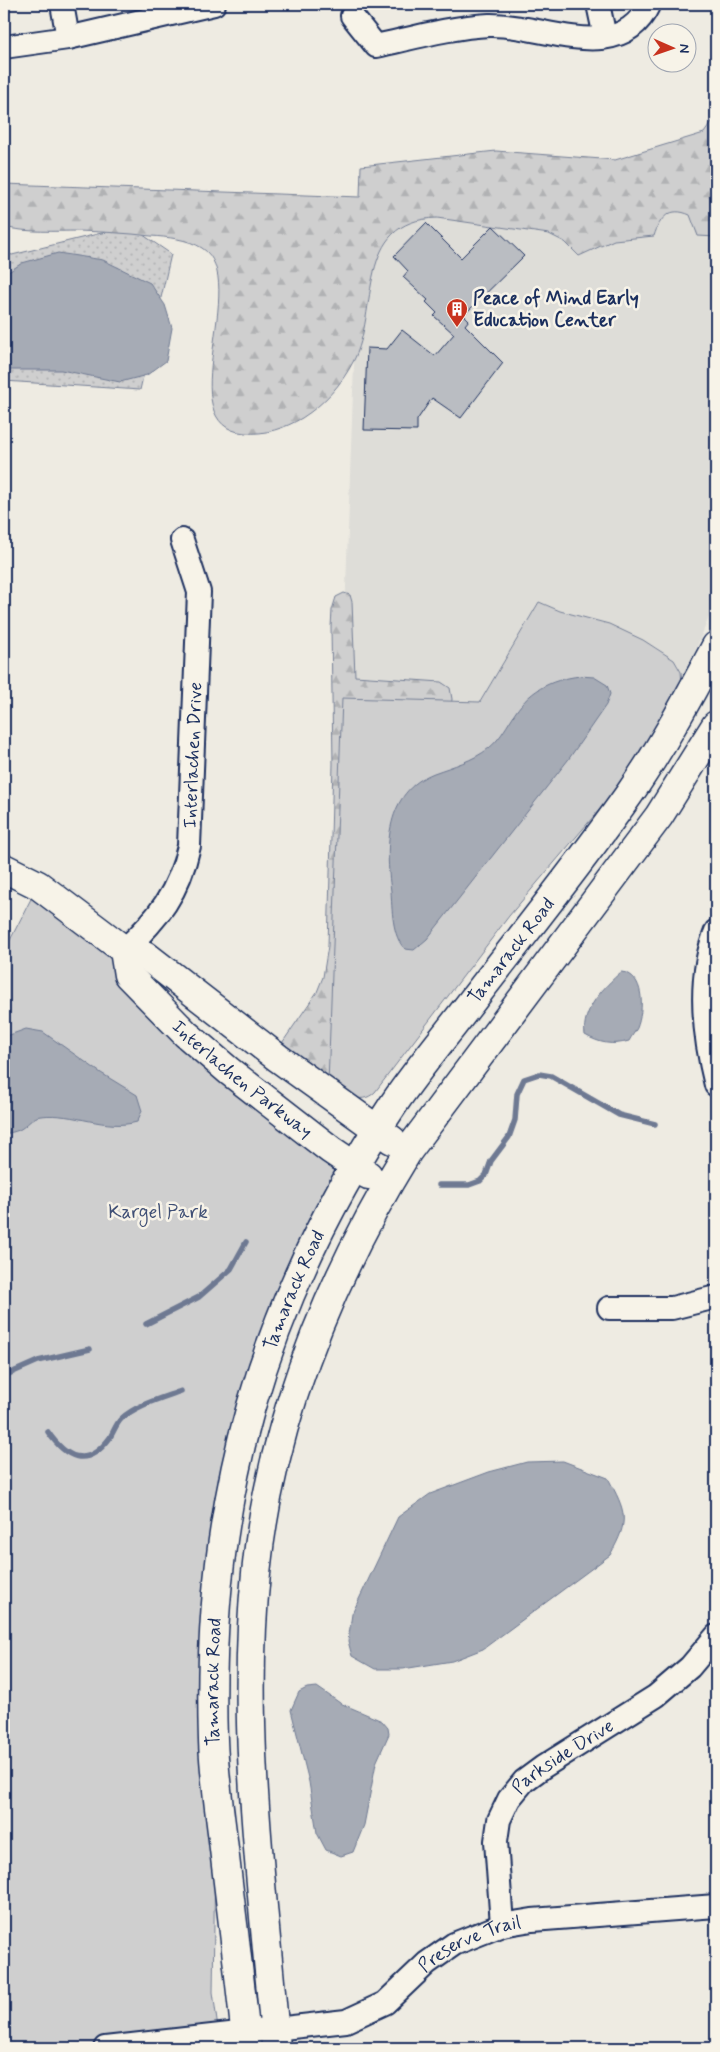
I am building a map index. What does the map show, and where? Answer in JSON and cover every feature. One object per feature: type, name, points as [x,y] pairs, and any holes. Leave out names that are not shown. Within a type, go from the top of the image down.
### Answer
[{"type":"street","points":[[62,4],[68,38]]},
{"type":"street","points":[[4,47],[68,38],[214,4]]},
{"type":"street","points":[[598,4],[605,37]]},
{"type":"street","points":[[352,16],[376,46],[450,30],[490,25],[525,28],[589,40],[623,34],[644,14],[649,4]]},
{"type":"street","name":"Interlachen Drive","points":[[124,950],[151,925],[173,893],[184,868],[189,846],[199,592],[182,540]]},
{"type":"street","name":"Tamarack Road","points":[[246,2041],[213,1744],[213,1657],[218,1570],[232,1478],[266,1358],[282,1310],[314,1238],[354,1165],[419,1069],[629,794],[671,730],[716,646]]},
{"type":"street","name":"Tamarack Road","points":[[275,2039],[251,1740],[250,1655],[256,1573],[268,1489],[291,1400],[332,1291],[386,1187],[408,1151],[659,816],[716,725]]},
{"type":"street","name":"Interlachen Parkway","points":[[4,868],[38,885],[124,950],[145,954],[278,1058],[408,1151]]},
{"type":"street","points":[[716,931],[705,990],[709,1057],[716,1085]]},
{"type":"street","name":"Interlachen Parkway","points":[[124,950],[128,975],[186,1034],[235,1076],[386,1187]]},
{"type":"street","points":[[610,1308],[672,1308],[716,1297]]},
{"type":"street","name":"Parkside Drive","points":[[502,1925],[496,1841],[499,1820],[509,1798],[524,1781],[543,1767],[656,1696],[690,1667],[716,1636]]},
{"type":"street","name":"Preserve Trail","points":[[105,2048],[275,2039],[346,2021],[367,2013],[398,1993],[445,1949],[502,1925],[532,1920],[716,1906]]},
{"type":"shaded area","points":[[360,197],[716,209],[716,600],[682,683],[678,665],[655,647],[602,622],[560,611],[539,602],[480,702],[342,698]]},
{"type":"shaded area","points":[[58,253],[103,260],[150,283],[165,305],[172,328],[166,361],[147,375],[120,382],[61,370],[4,370],[4,275],[22,263]]},
{"type":"shaded area","points":[[580,676],[594,677],[607,685],[610,694],[606,705],[568,760],[427,939],[414,950],[405,949],[395,930],[388,857],[389,839],[397,807],[406,793],[418,782],[434,773],[470,760],[493,745],[518,709],[540,688],[559,680]]},
{"type":"shaded area","points":[[621,972],[629,974],[635,979],[641,994],[641,1012],[637,1028],[629,1041],[623,1043],[606,1043],[595,1040],[585,1035],[585,1026],[590,1008],[601,992]]},
{"type":"shaded area","points":[[26,1029],[43,1032],[101,1073],[137,1095],[142,1111],[137,1122],[113,1124],[53,1115],[38,1116],[19,1130],[4,1134],[4,1037]]},
{"type":"shaded area","points":[[563,1461],[608,1478],[619,1499],[622,1508],[623,1524],[621,1533],[610,1555],[483,1649],[452,1661],[403,1669],[375,1669],[352,1656],[348,1641],[352,1614],[398,1517],[430,1494],[489,1472],[527,1462]]},
{"type":"shaded area","points":[[317,1687],[340,1703],[382,1721],[388,1728],[389,1734],[376,1763],[364,1825],[353,1852],[341,1856],[326,1850],[317,1833],[309,1782],[291,1710],[299,1692],[307,1688]]},
{"type":"green space","points":[[716,116],[716,237],[698,236],[690,215],[677,212],[667,215],[659,223],[654,236],[614,240],[579,256],[565,242],[549,234],[437,218],[411,223],[393,234],[381,251],[374,272],[361,341],[353,362],[343,378],[325,400],[310,413],[289,425],[267,432],[245,433],[223,424],[212,406],[210,380],[219,289],[215,265],[202,248],[184,241],[164,237],[124,233],[32,231],[4,227],[4,184],[360,197],[361,166],[496,151],[615,160],[704,133]]},
{"type":"green space","points":[[130,226],[171,254],[140,390],[4,381],[4,252],[12,255]]},
{"type":"green space","points":[[344,593],[350,595],[352,602],[355,676],[441,682],[450,688],[452,699],[451,709],[331,1086],[280,1046],[317,992],[323,977],[328,946],[333,764],[331,627],[332,610],[336,597]]},
{"type":"green space","points":[[539,602],[560,611],[609,624],[643,640],[674,660],[681,672],[682,683],[651,738],[616,790],[509,916],[375,1092],[363,1098],[352,1097],[328,1084],[342,698],[480,702]]},
{"type":"green space","name":"Kargel Park","points":[[38,885],[124,950],[128,975],[354,1165],[232,1478],[216,1783],[213,1992],[219,2036],[105,2048],[48,2048],[48,2046],[4,2044],[4,952]]},
{"type":"building","name":"Peace of Mind Early Education Center","points":[[426,223],[461,258],[493,226],[524,256],[464,315],[469,320],[465,325],[503,363],[461,418],[432,398],[417,420],[417,431],[364,430],[367,348],[387,349],[402,330],[435,356],[454,334],[434,316],[437,313],[426,302],[428,300],[403,277],[408,271],[394,256]]},
{"type":"waterway","points":[[439,1185],[469,1185],[480,1181],[486,1175],[491,1161],[509,1137],[515,1120],[517,1094],[524,1079],[539,1074],[551,1076],[619,1115],[655,1124]]},
{"type":"waterway","points":[[146,1324],[199,1297],[231,1269],[246,1242]]},
{"type":"waterway","points":[[4,1376],[38,1361],[90,1349]]},
{"type":"waterway","points":[[48,1432],[69,1454],[84,1457],[101,1448],[109,1439],[119,1421],[127,1414],[150,1402],[181,1391]]},
{"type":"place","name":"Peace of Mind Early Education Center","points":[[457,328]]}]
